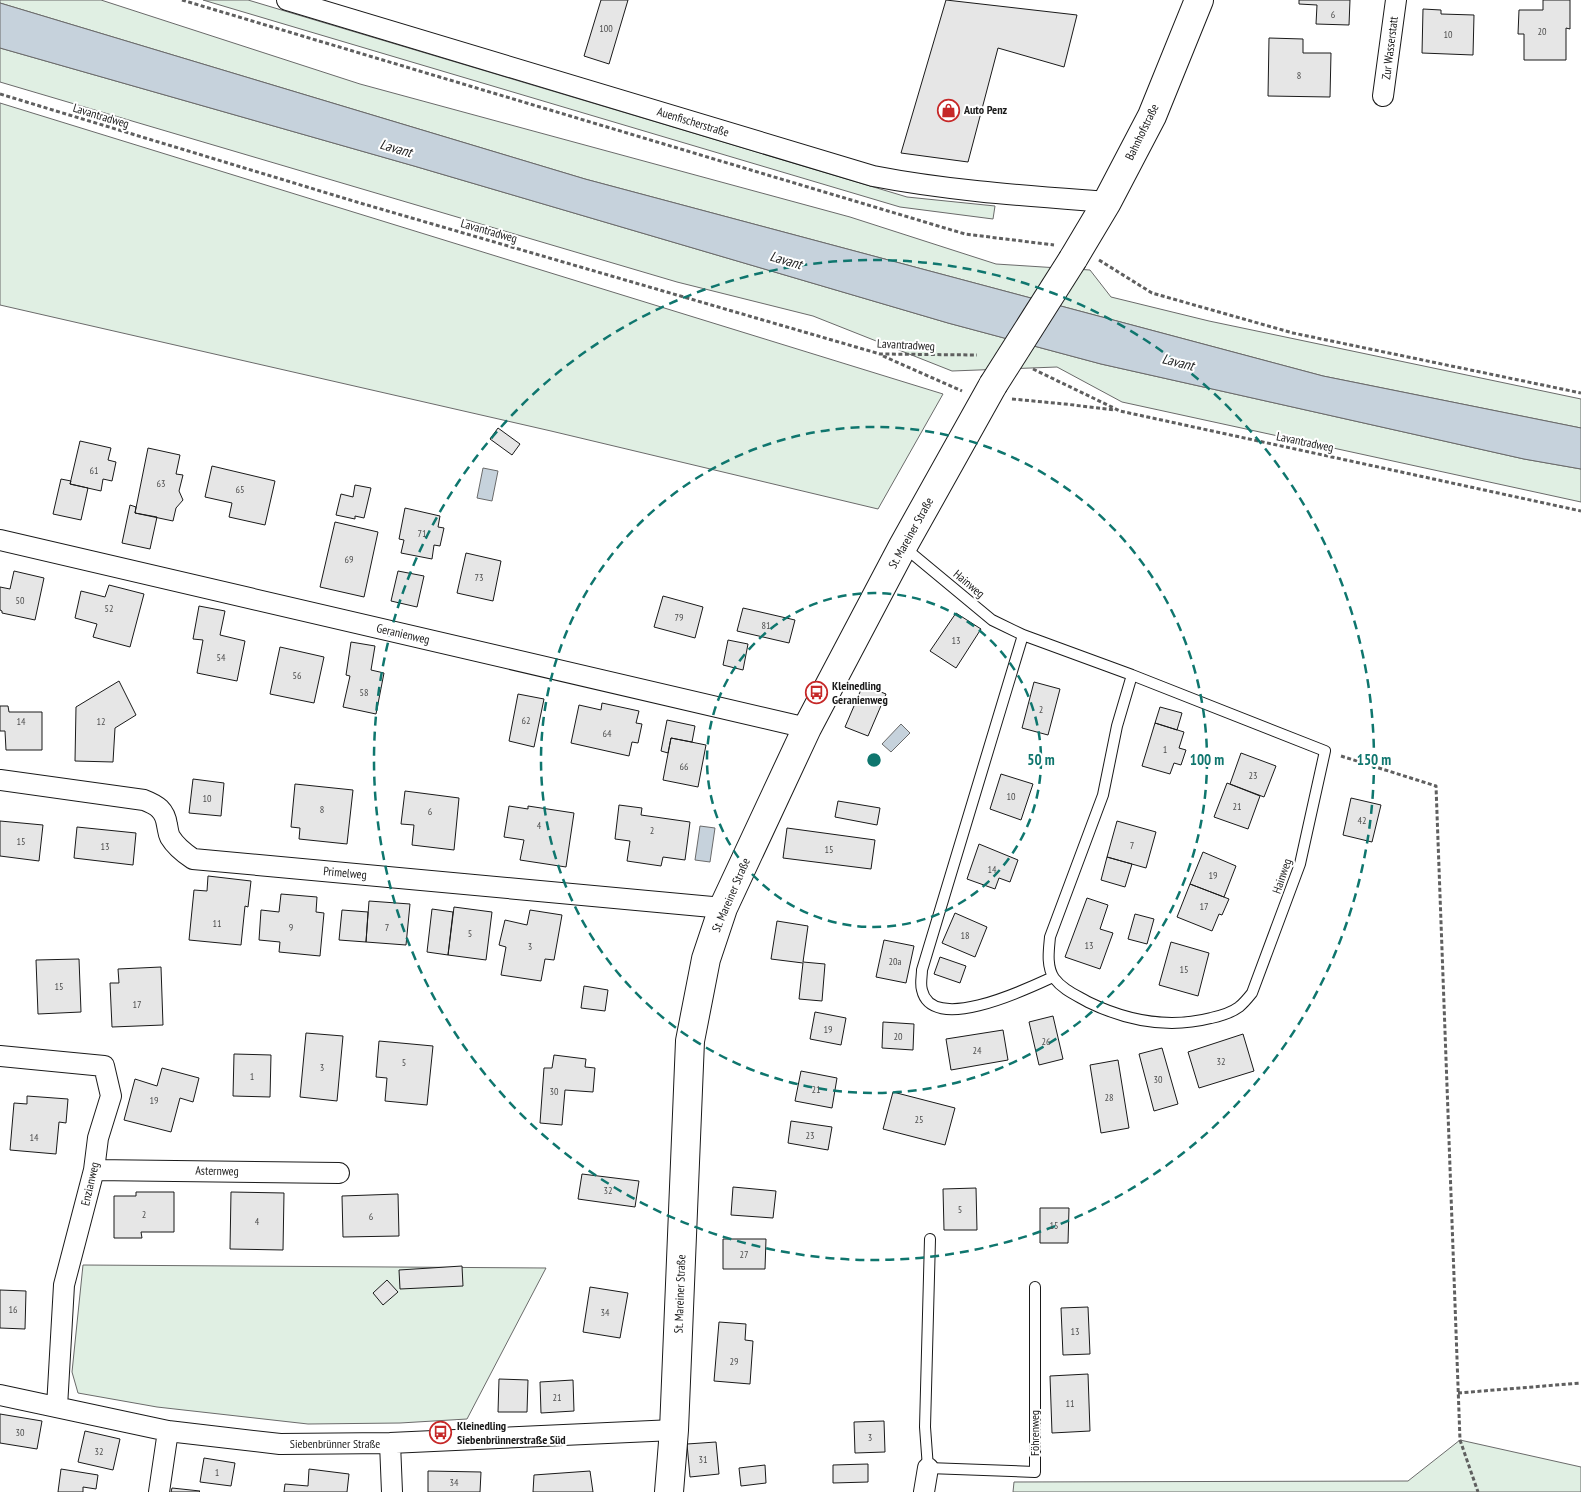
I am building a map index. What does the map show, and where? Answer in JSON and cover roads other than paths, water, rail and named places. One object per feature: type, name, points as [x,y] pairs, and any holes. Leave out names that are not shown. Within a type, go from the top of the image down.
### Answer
[{"type":"street","name":"Auenfischerstraße","points":[[287,0],[873,176],[964,190],[1107,202]]},
{"type":"street","name":"Bahnhofstraße","points":[[1076,253],[1107,202],[1152,116],[1199,0]]},
{"type":"street","name":"Zur Wasserstatt","points":[[1384,96],[1396,0]]},
{"type":"street","name":"St. Mareiner Straße","points":[[670,1492],[690,1041],[706,959],[723,908],[807,728],[903,546],[993,385],[1076,253]]},
{"type":"street","name":"Geranienweg","points":[[0,540],[807,728]]},
{"type":"street","name":"Primelweg","points":[[0,780],[144,800],[156,804],[166,819],[169,835],[180,850],[193,859],[723,908]]},
{"type":"street","name":"Enzianweg","points":[[0,1056],[104,1066],[111,1096],[98,1138],[94,1170],[64,1285],[57,1407]]},
{"type":"street","name":"Asternweg","points":[[94,1170],[339,1173]]},
{"type":"street","name":"Siebenbrünner Straße","points":[[0,1395],[168,1431],[280,1444],[390,1443],[674,1430]]},
{"type":"street","points":[[159,1492],[168,1431]]},
{"type":"street","points":[[390,1443],[392,1492]]},
{"type":"street","points":[[924,1492],[928,1468]]},
{"type":"lane","name":"Hainweg","points":[[903,546],[992,620],[1023,635],[1132,675],[1325,752],[1300,864],[1252,993],[1239,1007],[1223,1015],[1192,1023],[1160,1024],[1128,1018],[1101,1008],[1067,991],[1053,976]]},
{"type":"lane","points":[[1023,635],[922,970],[922,990],[928,1001],[939,1008],[958,1010],[1018,994],[1053,976],[1048,958],[1050,937],[1103,795],[1116,726],[1132,675]]},
{"type":"lane","points":[[928,1468],[925,1427],[930,1239]]},
{"type":"lane","name":"Föhrenweg","points":[[928,1468],[1035,1472],[1035,1287]]},
{"type":"water","name":"Lavant","points":[[0,3],[585,179],[1323,376],[1581,428],[1581,469],[1524,459],[1101,364],[948,323],[414,166],[0,48]]},
{"type":"water","points":[[483,468],[498,471],[492,501],[477,498]]},
{"type":"water","points":[[901,724],[910,733],[891,752],[882,744]]},
{"type":"water","points":[[700,826],[715,828],[710,862],[695,860]]},
{"type":"place","name":"Auto Penz","points":[[948,110]]},
{"type":"place","name":"Kleinedling Geranienweg","points":[[816,693]]},
{"type":"place","name":"Kleinedling Siebenbrünnerstraße Süd","points":[[441,1433]]}]
